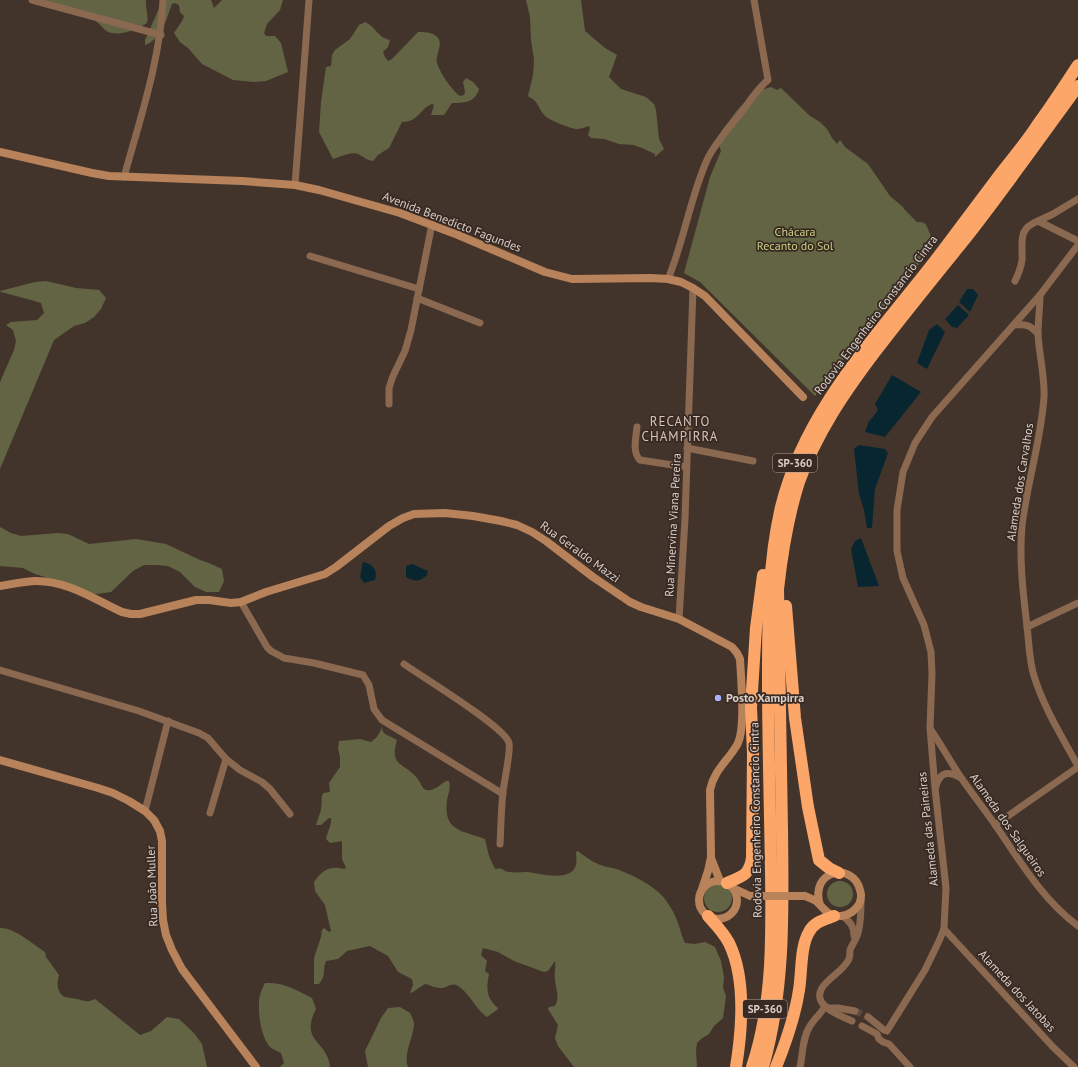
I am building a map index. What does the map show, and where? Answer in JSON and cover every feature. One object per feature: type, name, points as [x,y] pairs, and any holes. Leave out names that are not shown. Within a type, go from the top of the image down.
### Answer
[{"type":"highway","name":"Rodovia Engenheiro Constancio Cintra","points":[[763,1067],[776,1007],[780,977],[783,874],[778,588],[782,556],[782,505],[792,471],[826,402],[1037,126],[1078,65]]},
{"type":"highway","name":"Rodovia Engenheiro Constancio Cintra","points":[[752,1067],[763,1023],[767,993],[772,926],[768,717],[769,586],[782,529],[815,445],[831,414],[880,346],[966,238],[1078,86]]},
{"type":"highway","points":[[782,529],[788,554],[785,602],[795,718],[808,807],[819,860],[829,868],[839,873]]},
{"type":"highway","points":[[727,884],[747,874],[751,863],[751,706],[754,654],[763,573],[769,546],[782,529]]},
{"type":"highway","points":[[708,916],[723,933],[729,944],[737,969],[740,989],[740,1029],[736,1067]]},
{"type":"highway","points":[[776,1067],[796,1007],[803,954],[808,933],[818,922],[838,916]]},
{"type":"street","points":[[32,0],[161,35]]},
{"type":"street","points":[[124,177],[154,66],[161,35],[164,0]]},
{"type":"street","points":[[295,185],[309,0]]},
{"type":"street","points":[[668,279],[681,244],[697,187],[708,160],[720,141],[758,90],[768,80],[754,0]]},
{"type":"street","name":"Avenida Benedicto Fagundes","points":[[0,152],[92,173],[124,177],[198,179],[295,185],[354,199],[400,213],[432,224],[546,272],[572,279],[651,278],[668,279],[681,282],[705,296],[804,397]]},
{"type":"street","points":[[1015,281],[1022,261],[1022,235],[1026,228],[1030,224],[1053,214],[1078,199]]},
{"type":"street","points":[[1038,221],[1078,241]]},
{"type":"street","points":[[389,404],[389,388],[408,342],[432,224]]},
{"type":"street","name":"Alameda das Paineiras","points":[[883,1032],[925,970],[935,952],[944,929],[946,888],[930,728],[932,674],[931,652],[924,625],[903,578],[897,551],[897,510],[903,472],[915,443],[932,417],[1040,295],[1078,245]]},
{"type":"street","points":[[310,256],[419,289]]},
{"type":"street","name":"Rua Minervina Viana Pereira","points":[[679,619],[693,288]]},
{"type":"street","name":"Alameda dos Carvalhos","points":[[1040,295],[1038,334],[1044,375],[1044,397],[1041,423],[1027,495],[1021,548],[1022,586],[1030,661],[1035,678],[1054,722],[1078,767]]},
{"type":"street","points":[[417,298],[480,323]]},
{"type":"street","points":[[1014,325],[1024,324],[1031,326],[1038,334]]},
{"type":"street","points":[[637,427],[636,452],[637,457],[640,460],[686,467]]},
{"type":"street","points":[[687,448],[753,461]]},
{"type":"street","name":"Rua Geraldo Mazzi","points":[[0,586],[33,581],[65,585],[122,612],[131,614],[151,612],[171,605],[196,600],[231,603],[241,602],[272,590],[325,574],[341,564],[389,526],[414,514],[445,513],[473,516],[518,525],[546,541],[593,577],[630,602],[679,619],[732,647],[737,653],[740,659],[742,723],[737,745],[712,780],[710,790],[711,857]]},
{"type":"street","points":[[241,602],[267,647],[271,651],[284,658],[310,662],[363,675],[370,685],[374,709],[382,720],[503,794]]},
{"type":"street","points":[[1027,627],[1078,603]]},
{"type":"street","points":[[404,664],[484,718],[503,734],[509,743],[503,794],[500,844]]},
{"type":"street","points":[[0,670],[168,721],[199,733],[208,738],[226,760],[240,770],[262,782],[270,789],[290,814]]},
{"type":"street","points":[[145,811],[168,721]]},
{"type":"street","name":"Alameda dos Salgueiros","points":[[930,728],[961,778],[1025,870],[1057,909],[1078,926]]},
{"type":"street","name":"Rua João Muller","points":[[0,760],[113,793],[145,811],[154,820],[160,831],[162,841],[163,920],[166,935],[172,950],[182,969],[256,1067]]},
{"type":"street","points":[[210,813],[226,760]]},
{"type":"street","points":[[995,825],[1078,767]]},
{"type":"street","points":[[935,788],[938,779],[944,774],[951,773],[961,778]]},
{"type":"street","points":[[711,857],[727,884],[737,894],[735,908],[730,915],[724,918],[716,919],[708,916],[699,904],[699,896],[708,871],[711,857]]},
{"type":"street","points":[[804,896],[818,887],[830,874],[847,874],[854,878],[859,884],[861,899],[857,936],[853,942]]},
{"type":"street","points":[[702,889],[713,881],[727,884],[751,896],[804,896],[820,905],[826,912],[838,916],[851,924],[853,927],[853,942],[849,959],[842,969],[826,982],[819,998],[821,1003],[836,1015],[852,1021]]},
{"type":"street","points":[[818,887],[817,896],[820,905]]},
{"type":"street","points":[[735,908],[751,896]]},
{"type":"street","points":[[838,916],[851,913],[857,907],[861,899]]},
{"type":"street","name":"Alameda dos Jatobas","points":[[944,929],[1053,1047],[1074,1067]]},
{"type":"street","points":[[826,1007],[855,1011]]},
{"type":"street","points":[[800,1067],[806,1034],[810,1026],[826,1007]]},
{"type":"street","points":[[868,1017],[891,1039],[889,1044]]},
{"type":"street","points":[[862,1026],[883,1032]]},
{"type":"street","points":[[883,1032],[883,1042],[889,1044],[910,1067]]},
{"type":"green space","points":[[39,0],[146,0],[148,17],[147,23],[126,32],[112,33],[104,29],[92,18],[70,9]]},
{"type":"green space","points":[[161,0],[211,0],[214,8],[222,0],[283,0],[280,10],[267,24],[264,33],[266,36],[275,36],[281,43],[288,72],[266,81],[254,82],[233,80],[202,64],[188,48],[180,42],[174,33],[184,16],[180,12],[179,5],[175,3],[172,4],[163,28],[159,34],[151,42],[145,45],[145,40],[161,4]]},
{"type":"green space","points":[[526,0],[581,0],[585,31],[605,48],[617,55],[609,77],[621,89],[646,97],[654,104],[659,139],[664,149],[655,157],[655,154],[633,145],[619,144],[604,139],[591,138],[588,135],[590,128],[589,126],[577,129],[555,122],[547,118],[534,100],[528,96],[533,75],[534,60],[530,17]]},
{"type":"green space","points":[[365,22],[372,26],[382,37],[390,40],[388,47],[383,52],[388,61],[392,59],[418,32],[428,32],[436,36],[440,42],[437,59],[438,67],[453,90],[460,96],[464,95],[465,92],[463,82],[466,78],[473,82],[479,89],[472,100],[452,103],[444,115],[431,115],[434,105],[432,104],[424,109],[416,118],[402,122],[389,148],[378,155],[373,161],[355,153],[333,159],[319,132],[321,102],[326,67],[331,66],[332,55],[335,50],[350,39],[359,25]]},
{"type":"green space","name":"Chácara Recanto do Sol","points":[[771,87],[777,90],[781,88],[810,116],[820,122],[827,129],[837,144],[840,140],[845,147],[868,164],[890,196],[917,222],[923,222],[931,236],[937,241],[815,396],[700,282],[684,273],[710,177],[721,151],[718,143],[722,130],[739,108],[750,97],[758,91]]},
{"type":"green space","points":[[46,281],[76,288],[99,290],[106,298],[101,309],[94,317],[85,323],[74,326],[54,340],[0,469],[0,382],[14,350],[16,341],[13,330],[6,325],[11,322],[37,320],[44,313],[41,303],[0,291],[35,282]]},
{"type":"green space","points":[[0,527],[21,536],[58,533],[68,534],[89,544],[136,539],[166,544],[222,569],[224,581],[219,592],[206,592],[195,587],[180,572],[168,566],[144,565],[133,571],[111,592],[97,594],[76,592],[23,568],[0,566]]},
{"type":"green space","points":[[383,726],[382,730],[385,734],[397,740],[395,749],[396,760],[417,778],[422,787],[426,790],[431,790],[446,781],[449,781],[450,789],[446,810],[451,824],[461,831],[485,839],[489,856],[495,869],[500,868],[507,872],[528,872],[555,876],[568,874],[576,865],[576,852],[578,851],[595,863],[629,874],[661,894],[671,908],[685,943],[695,944],[705,942],[715,947],[721,961],[724,977],[723,988],[726,996],[723,1018],[714,1026],[709,1034],[697,1043],[697,1067],[574,1067],[558,1046],[555,1038],[558,1025],[548,1009],[549,1007],[555,1006],[557,1000],[555,961],[548,971],[544,972],[514,961],[498,952],[483,948],[481,955],[487,961],[485,971],[489,974],[487,988],[489,997],[498,1008],[487,1017],[479,1010],[464,991],[456,985],[436,988],[425,984],[410,993],[413,985],[412,979],[398,972],[388,956],[370,946],[347,951],[338,959],[326,961],[324,975],[321,981],[319,984],[314,984],[314,958],[322,930],[324,928],[329,932],[331,931],[325,905],[315,891],[314,882],[320,874],[330,868],[346,868],[342,859],[342,841],[330,843],[326,839],[331,818],[321,825],[316,825],[321,810],[322,795],[330,792],[329,783],[340,767],[338,748],[339,741],[360,739],[371,742],[377,737]]},
{"type":"green space","points":[[840,881],[849,885],[853,894],[849,903],[840,907],[831,903],[827,894],[831,885]]},
{"type":"green space","points":[[718,884],[728,888],[732,898],[728,908],[718,912],[708,908],[704,898],[708,888]]},
{"type":"green space","points":[[0,928],[6,928],[17,933],[45,952],[46,957],[59,975],[59,990],[65,997],[86,1001],[95,999],[140,1035],[151,1031],[167,1017],[179,1019],[194,1033],[202,1044],[207,1067],[0,1067]]},
{"type":"green space","points":[[265,983],[284,985],[312,998],[316,1009],[312,1020],[312,1035],[325,1052],[330,1067],[280,1067],[284,1063],[281,1053],[271,1048],[264,1036],[260,1022],[259,1001],[260,994]]},
{"type":"green space","points":[[400,1007],[410,1013],[414,1024],[407,1057],[408,1067],[368,1067],[365,1051],[381,1018],[388,1008]]},
{"type":"water","points":[[967,289],[973,289],[978,295],[970,312],[959,302]]},
{"type":"water","points":[[958,305],[969,315],[957,328],[952,327],[945,319]]},
{"type":"water","points":[[937,324],[945,332],[927,369],[917,363],[929,330]]},
{"type":"water","points":[[892,375],[921,392],[885,437],[865,432],[869,421],[878,410],[875,404]]},
{"type":"water","points":[[859,445],[885,449],[888,453],[875,489],[872,528],[867,528],[864,510],[859,494],[854,449]]},
{"type":"water","points":[[861,538],[879,586],[858,587],[851,549],[855,541]]},
{"type":"water","points":[[363,562],[370,564],[374,568],[376,573],[375,580],[364,583],[360,577]]},
{"type":"water","points":[[412,564],[428,571],[427,575],[422,579],[417,580],[412,580],[406,577],[406,566]]},
{"type":"tunnel","points":[[855,1011],[868,1017]]},
{"type":"place","name":"Posto Xampirra","points":[[718,698]]},
{"type":"district","name":"RECANTO CHAMPIRRA","points":[[680,428]]}]
